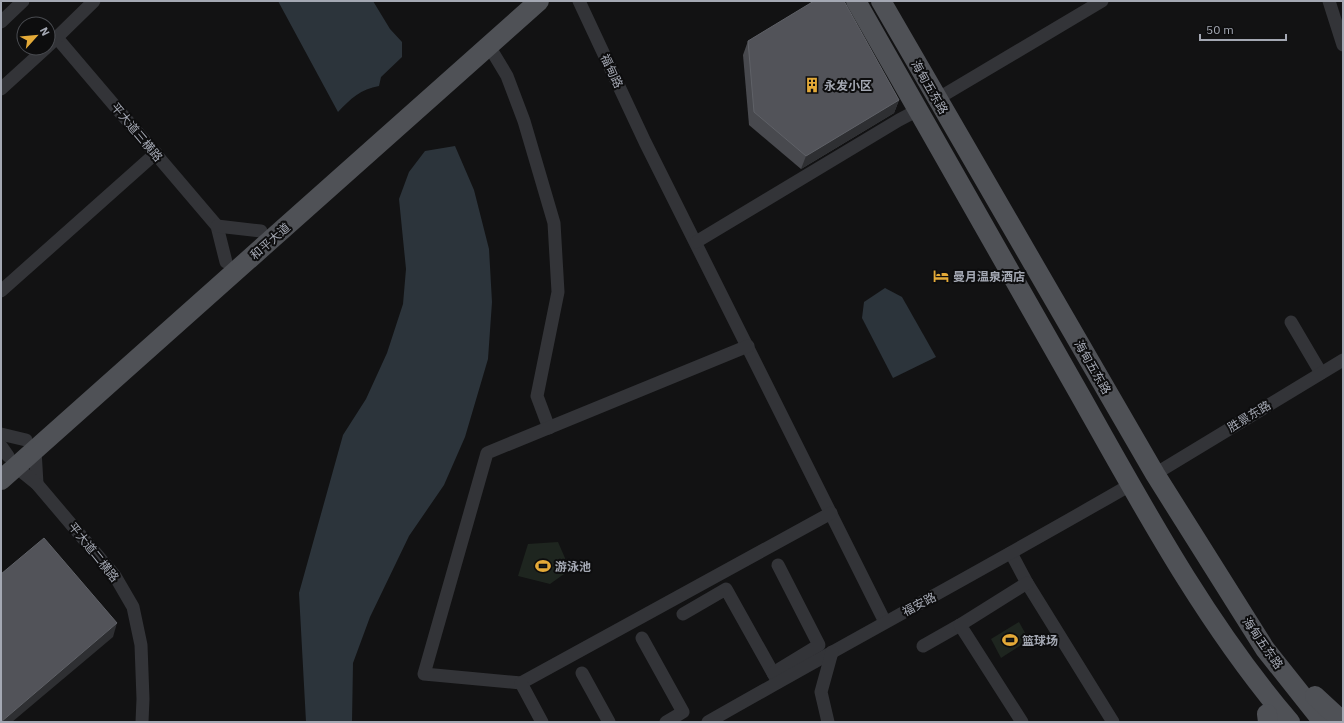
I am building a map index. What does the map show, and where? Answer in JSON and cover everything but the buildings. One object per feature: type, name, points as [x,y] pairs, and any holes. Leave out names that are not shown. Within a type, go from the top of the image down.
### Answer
[{"type":"main road","name":"和平大道","points":[[31,445],[226,262],[520,1]]},
{"type":"main road","name":"和平大道","points":[[1,480],[7,458],[31,445],[490,46],[539,1]]},
{"type":"main road","name":"海甸五东路","points":[[856,1],[1130,485],[1202,603],[1261,689],[1290,722]]},
{"type":"main road","name":"海甸五东路","points":[[881,1],[1155,474],[1265,648],[1323,722]]},
{"type":"main road","points":[[1265,648],[1342,722]]},
{"type":"main road","points":[[1261,689],[1269,719]]},
{"type":"street","points":[[1,22],[23,1]]},
{"type":"street","points":[[56,38],[94,1]]},
{"type":"street","name":"福甸路","points":[[579,1],[645,142],[885,622]]},
{"type":"street","points":[[937,100],[1102,1]]},
{"type":"street","points":[[1330,1],[1343,45]]},
{"type":"street","points":[[490,46],[507,76],[524,120],[554,222],[558,292],[537,396],[549,428]]},
{"type":"street","name":"平大道三横路","points":[[56,50],[156,153],[216,226]]},
{"type":"street","points":[[1,89],[37,56]]},
{"type":"street","points":[[696,242],[918,110]]},
{"type":"street","points":[[1,291],[156,153]]},
{"type":"street","points":[[226,262],[216,226],[261,231]]},
{"type":"street","points":[[1291,322],[1321,373]]},
{"type":"street","points":[[748,346],[487,454],[424,674],[521,683],[831,513]]},
{"type":"street","name":"胜景东路","points":[[1155,474],[1343,360]]},
{"type":"street","points":[[1,434],[31,445],[38,484]]},
{"type":"street","name":"平大道二横路","points":[[7,458],[38,484],[115,576],[133,607],[141,645],[143,699],[142,722]]},
{"type":"street","name":"福安路","points":[[708,722],[776,678],[832,652],[1011,554],[1130,485]]},
{"type":"street","points":[[1011,554],[1027,583],[1113,722]]},
{"type":"street","points":[[683,614],[726,589],[776,678],[819,646],[778,565]]},
{"type":"street","points":[[923,646],[960,625],[1027,583]]},
{"type":"street","points":[[960,625],[1022,722]]},
{"type":"street","points":[[642,638],[683,712],[666,722]]},
{"type":"street","points":[[828,722],[821,692],[832,652]]},
{"type":"street","points":[[582,673],[609,722]]},
{"type":"street","points":[[521,683],[542,722]]},
{"type":"shaded area","points":[[278,1],[373,1],[390,29],[402,42],[402,57],[381,77],[379,86],[373,87],[356,95],[338,112]]},
{"type":"shaded area","points":[[455,146],[474,190],[489,249],[492,302],[488,359],[465,437],[444,485],[409,536],[370,617],[353,663],[352,722],[306,722],[299,593],[343,435],[366,399],[387,353],[403,304],[406,269],[399,199],[409,172],[425,151]]},
{"type":"shaded area","points":[[885,288],[902,297],[936,357],[893,378],[862,318],[864,302]]},
{"type":"shaded area","name":"游泳池","points":[[558,542],[565,558],[564,574],[550,584],[518,576],[528,544]]},
{"type":"shaded area","name":"篮球场","points":[[1019,622],[1029,640],[1001,658],[991,639]]},
{"type":"place","name":"永发小区","points":[[812,85]]},
{"type":"place","name":"曼月温泉酒店","points":[[941,276]]},
{"type":"place","name":"游泳池","points":[[543,566]]},
{"type":"place","name":"篮球场","points":[[1010,640]]}]
